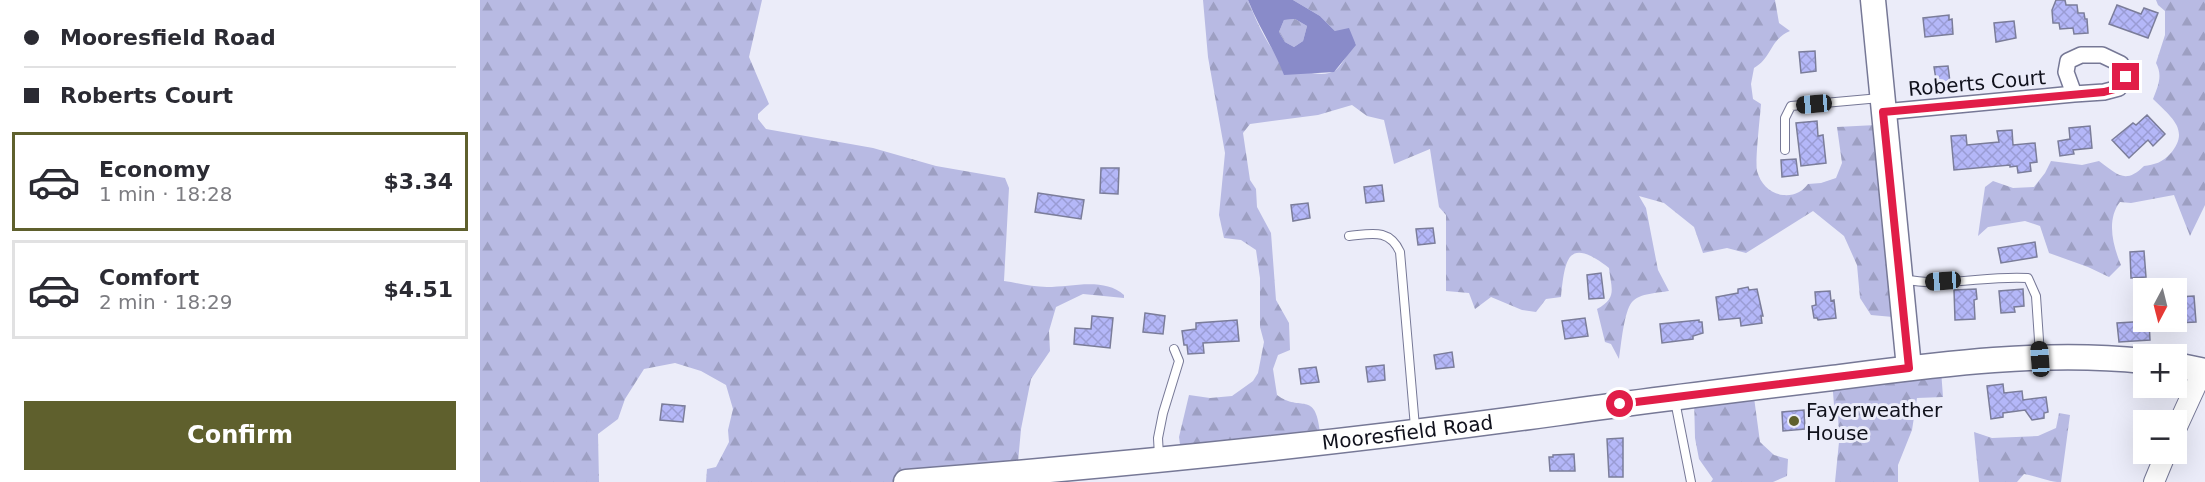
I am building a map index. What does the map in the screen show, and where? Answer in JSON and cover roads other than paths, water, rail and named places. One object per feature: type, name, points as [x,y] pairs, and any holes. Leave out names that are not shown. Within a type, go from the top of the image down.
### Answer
[{"type":"main road","points":[[1873,0],[1909,368]]},
{"type":"main road","name":"Mooresfield Road","points":[[906,482],[1159,460],[1416,433],[1674,397],[1909,368],[2078,357],[2133,360]]},
{"type":"main road","points":[[2187,367],[2204,371]]},
{"type":"street","name":"Roberts Court","points":[[1882,105],[2074,94]]},
{"type":"street","points":[[2185,410],[2204,371]]},
{"type":"street","points":[[2154,482],[2161,464]]},
{"type":"lane","points":[[1785,150],[1785,118],[1791,106],[1882,105]]},
{"type":"lane","points":[[1349,236],[1376,234],[1388,237],[1395,241],[1400,252],[1408,365],[1416,433]]},
{"type":"lane","points":[[1899,278],[1920,283],[2028,278],[2036,296],[2040,359]]},
{"type":"lane","points":[[1159,460],[1158,438],[1179,361],[1174,349]]},
{"type":"lane","points":[[1674,397],[1691,482]]},
{"type":"place","name":"Fayerweather House","points":[[1794,421]]}]
